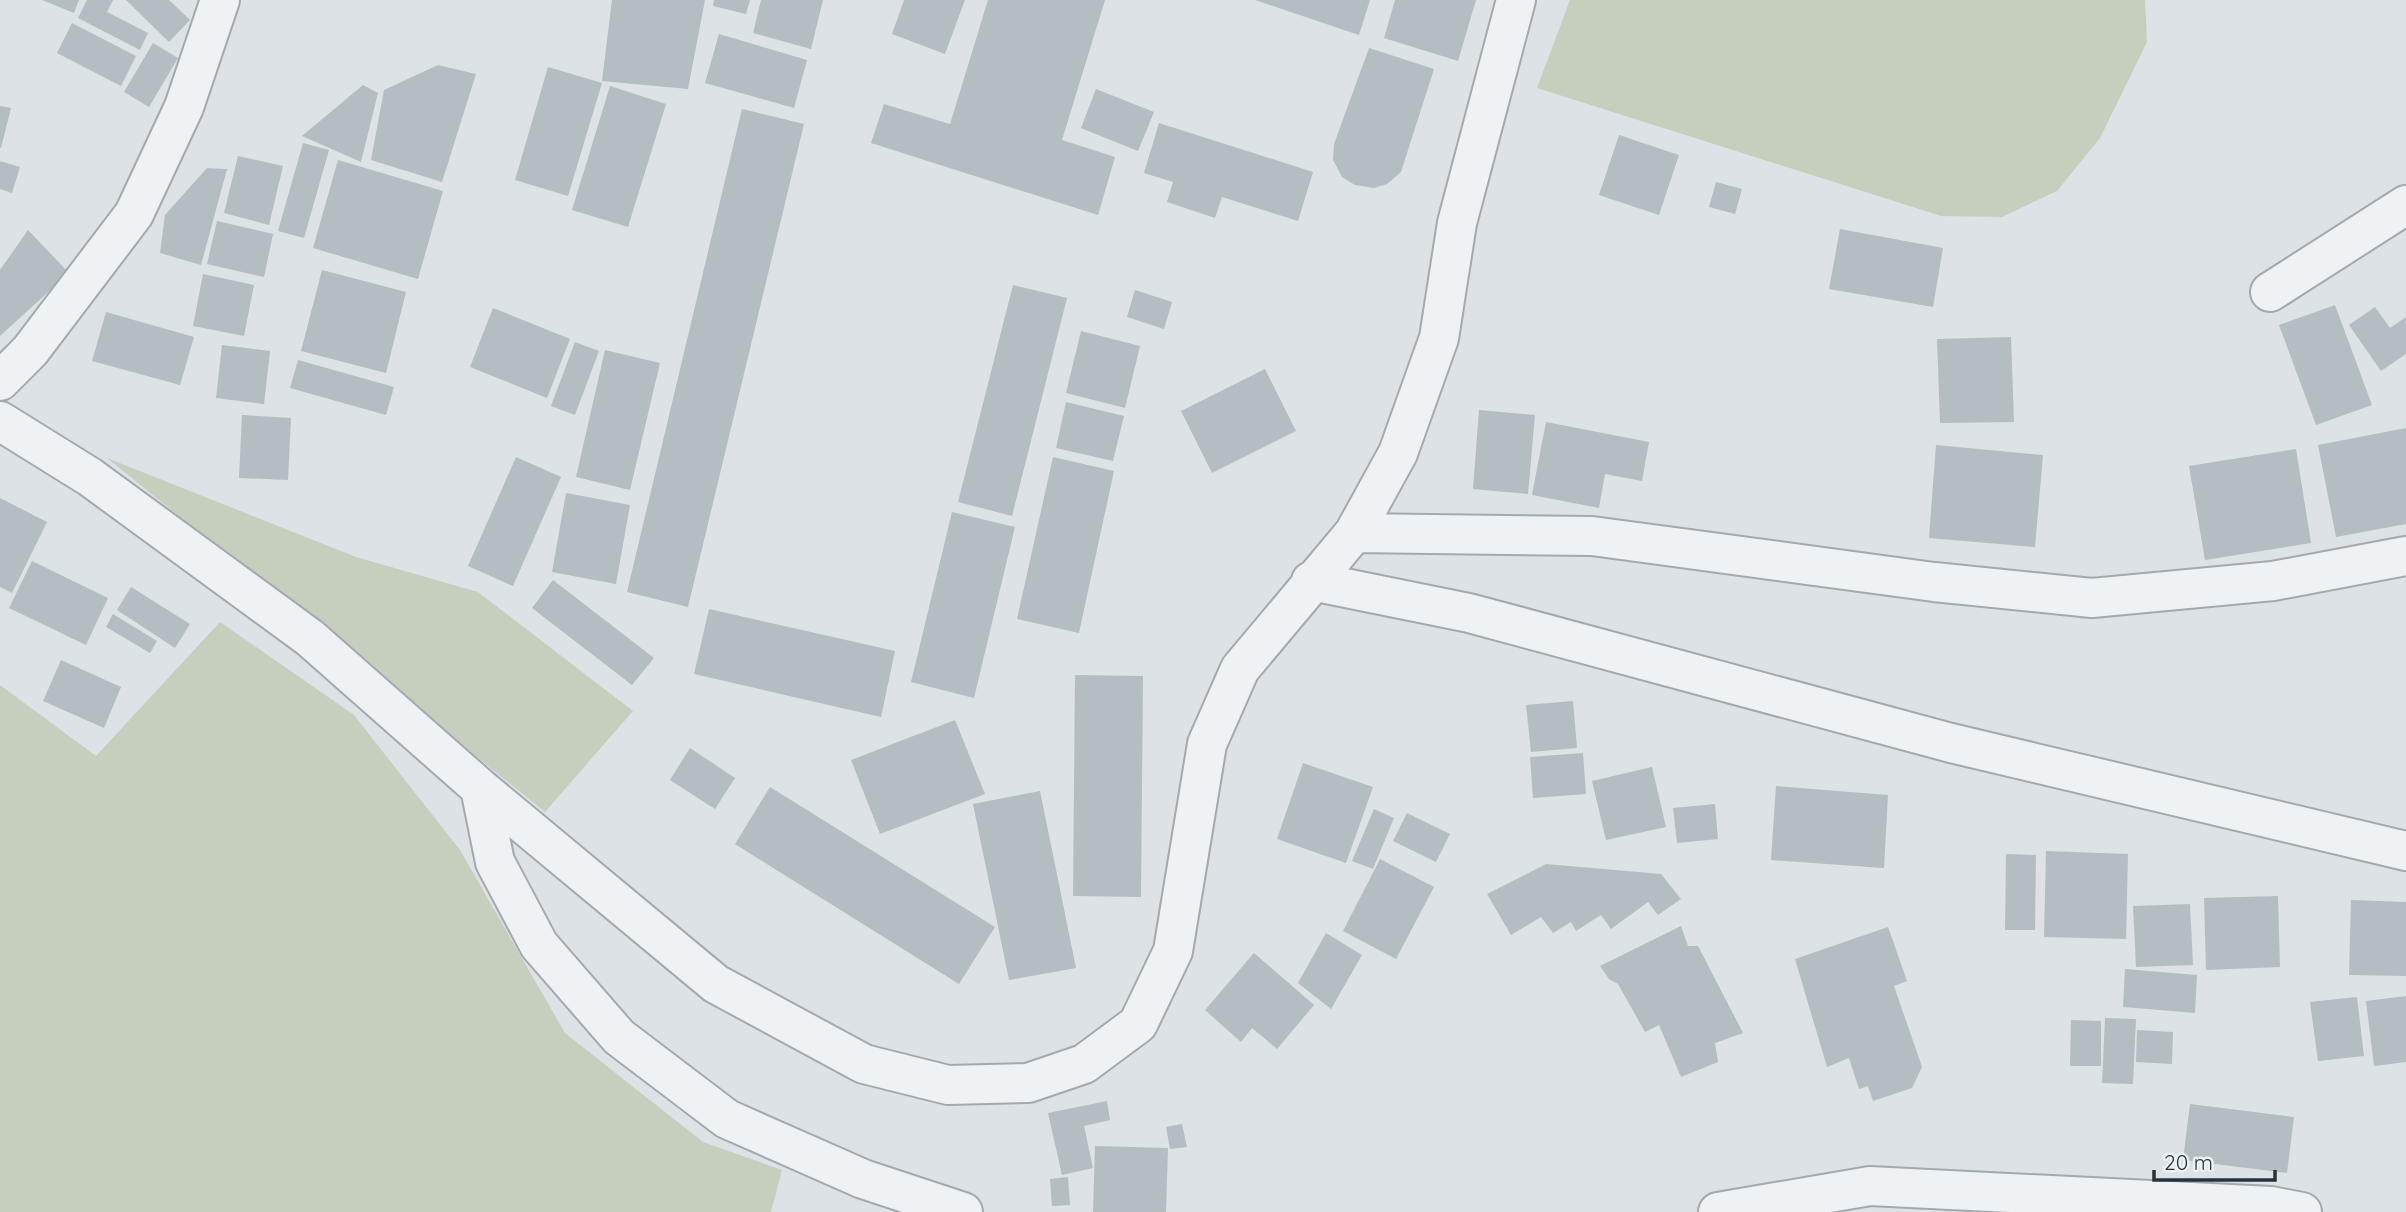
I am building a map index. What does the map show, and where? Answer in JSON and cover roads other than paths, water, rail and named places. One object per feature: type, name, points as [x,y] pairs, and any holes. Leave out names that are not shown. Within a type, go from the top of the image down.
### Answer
[{"type":"street","points":[[0,382],[30,351],[134,214],[184,107],[220,0]]},
{"type":"street","points":[[0,421],[90,477],[310,638],[480,788],[716,984],[864,1064],[948,1085],[1028,1083],[1084,1065],[1138,1024],[1172,951],[1207,744],[1240,669],[1311,581],[1354,533],[1398,453],[1439,338],[1457,223],[1516,0]]},
{"type":"street","points":[[2270,292],[2406,205]]},
{"type":"street","points":[[1354,533],[1592,536],[1934,582],[2092,598],[2273,581],[2406,556]]},
{"type":"street","points":[[1311,581],[1469,613],[1951,743],[2406,851]]},
{"type":"street","points":[[480,788],[495,862],[539,945],[619,1037],[727,1119],[863,1179],[962,1212]]},
{"type":"street","points":[[1718,1212],[1870,1186],[2271,1206],[2302,1212]]}]
